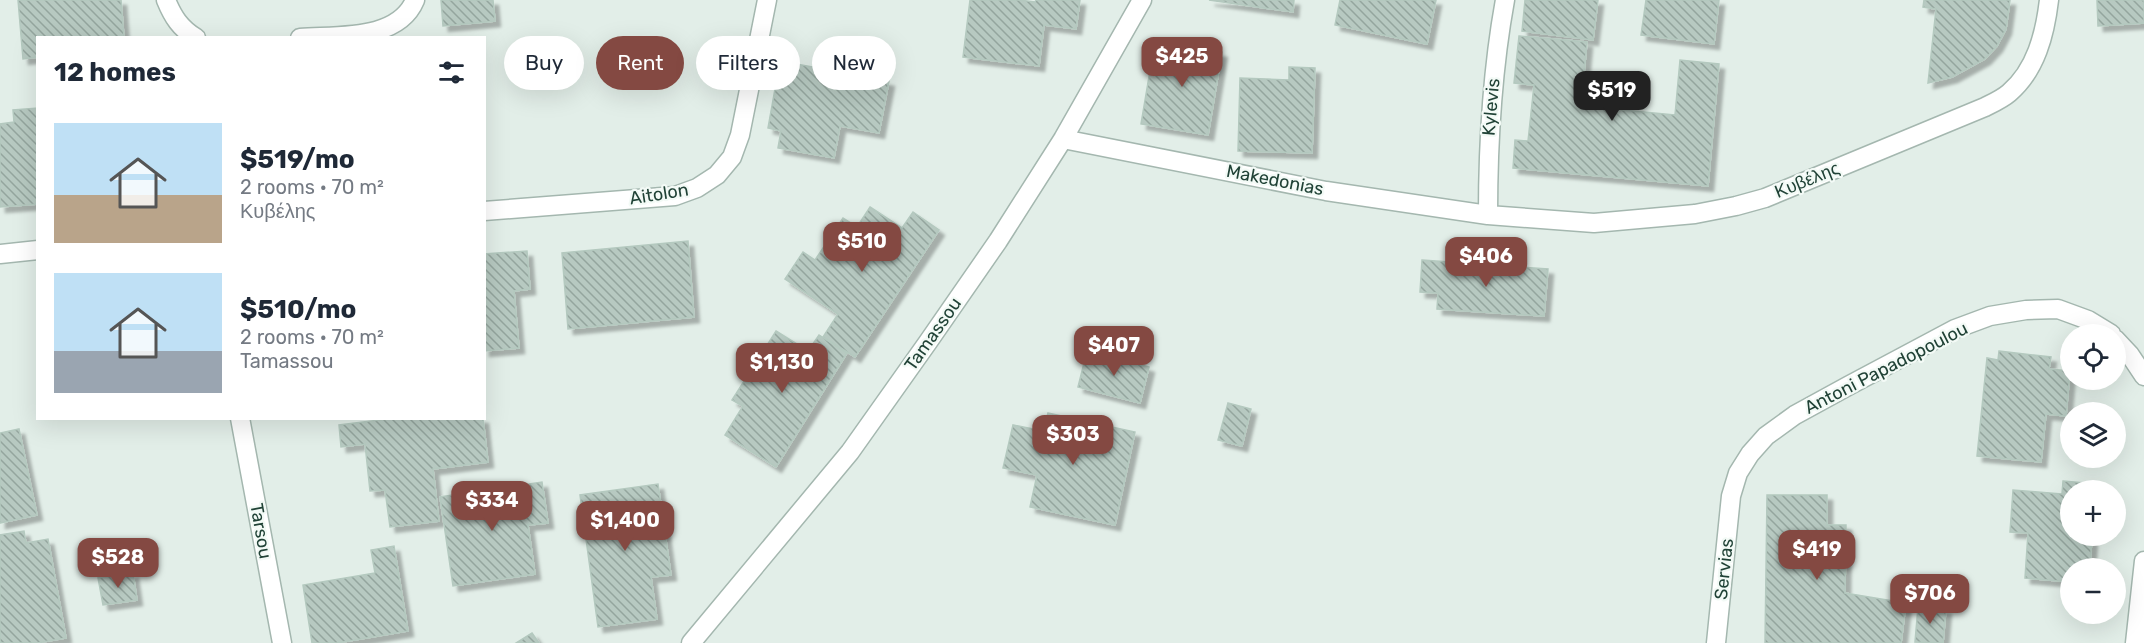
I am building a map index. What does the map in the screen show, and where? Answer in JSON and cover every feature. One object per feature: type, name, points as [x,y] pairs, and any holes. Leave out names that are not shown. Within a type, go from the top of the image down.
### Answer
[{"type":"street","points":[[166,0],[172,16],[184,30],[193,36]]},
{"type":"street","points":[[325,36],[374,32],[389,28],[402,19],[415,0]]},
{"type":"street","name":"Aitolon","points":[[486,211],[675,196],[697,189],[717,175],[732,157],[740,135],[767,0]]},
{"type":"street","name":"Tamassou","points":[[691,643],[850,452],[991,250],[1063,139],[1142,0]]},
{"type":"street","name":"Kylevis","points":[[1488,215],[1488,142],[1496,59],[1505,0]]},
{"type":"street","name":"Κυβέλης","points":[[1488,215],[1594,223],[1695,214],[1765,198],[1985,107],[2008,94],[2026,75],[2038,52],[2049,0]]},
{"type":"street","name":"Makedonias","points":[[1063,139],[1326,191],[1488,215]]},
{"type":"street","points":[[0,254],[36,250]]},
{"type":"street","name":"Antoni Papadopoulou","points":[[1731,496],[1738,473],[1750,454],[1766,436],[1795,415],[1955,329],[1990,316],[2026,310],[2058,309],[2095,324]]},
{"type":"street","points":[[2126,351],[2144,376]]},
{"type":"street","name":"Tarsou","points":[[240,420],[282,643]]},
{"type":"street","name":"Servias","points":[[1716,643],[1731,496]]},
{"type":"street","points":[[2135,643],[2144,561]]},
{"type":"building","points":[[18,0],[121,0],[124,36],[36,36],[36,57],[23,59]]},
{"type":"building","points":[[441,0],[493,0],[495,21],[443,26]]},
{"type":"building","points":[[970,0],[1035,2],[1036,0],[1080,0],[1076,29],[1044,25],[1039,66],[963,57]]},
{"type":"building","points":[[1209,0],[1294,0],[1293,12]]},
{"type":"building","points":[[1340,0],[1436,0],[1427,44],[1335,25]]},
{"type":"building","points":[[1525,0],[1598,0],[1593,40],[1522,31]]},
{"type":"building","points":[[1646,0],[1719,0],[1714,44],[1641,35]]},
{"type":"building","points":[[1924,0],[2010,0],[2006,29],[1997,46],[1985,59],[1952,77],[1928,83],[1936,9],[1923,7]]},
{"type":"building","points":[[2097,0],[2144,0],[2144,23],[2098,26]]},
{"type":"building","points":[[1519,36],[1587,42],[1581,106],[1675,115],[1680,60],[1719,64],[1708,186],[1513,168],[1515,140],[1528,141],[1534,85],[1514,83]]},
{"type":"building","points":[[1155,41],[1222,52],[1208,135],[1141,124]]},
{"type":"building","points":[[800,65],[812,67],[812,90],[887,90],[879,133],[840,126],[834,158],[778,148],[781,131],[768,128],[775,90],[800,90]]},
{"type":"building","points":[[1289,67],[1315,68],[1312,153],[1238,151],[1240,78],[1289,80]]},
{"type":"building","points":[[36,108],[36,204],[0,207],[0,124],[14,122],[13,110]]},
{"type":"building","points":[[870,207],[902,228],[913,212],[939,230],[855,357],[823,337],[838,314],[785,279],[803,252],[815,260],[843,218],[857,227]]},
{"type":"building","points":[[688,241],[694,317],[568,329],[562,253]]},
{"type":"building","points":[[527,251],[530,289],[514,291],[519,348],[486,351],[486,254]]},
{"type":"building","points":[[1422,260],[1548,269],[1544,316],[1437,309],[1438,293],[1420,292]]},
{"type":"building","points":[[776,331],[808,351],[819,335],[847,353],[776,467],[725,435],[743,406],[732,400]]},
{"type":"building","points":[[1087,351],[1149,367],[1140,403],[1078,387]]},
{"type":"building","points":[[1999,351],[2051,357],[2049,369],[2060,370],[2060,390],[2068,390],[2067,402],[2060,402],[2060,415],[2046,414],[2041,462],[1977,456],[1987,358],[1998,360]]},
{"type":"building","points":[[1228,403],[1251,409],[1242,446],[1218,440]]},
{"type":"building","points":[[1048,413],[1135,432],[1115,525],[1030,507],[1037,475],[1003,468],[1013,425],[1043,431]]},
{"type":"building","points":[[380,420],[483,420],[488,462],[433,469],[439,521],[390,527],[385,490],[370,491],[365,444],[341,447],[339,425]]},
{"type":"building","points":[[19,429],[37,515],[0,523],[0,433]]},
{"type":"building","points":[[542,482],[548,523],[528,525],[535,574],[453,586],[440,497]]},
{"type":"building","points":[[658,484],[671,575],[651,577],[657,619],[598,627],[580,495]]},
{"type":"building","points":[[2013,490],[2060,494],[2060,546],[2091,546],[2091,558],[2060,558],[2060,581],[2025,578],[2028,533],[2010,532]]},
{"type":"building","points":[[1767,495],[1827,495],[1827,525],[1846,525],[1845,593],[1906,603],[1901,643],[1765,643]]},
{"type":"building","points":[[24,531],[26,543],[48,539],[66,638],[37,643],[0,643],[0,535]]},
{"type":"building","points":[[394,546],[408,631],[337,643],[312,643],[303,585],[375,573],[371,550]]},
{"type":"building","points":[[133,573],[137,600],[103,605],[98,578]]},
{"type":"building","points":[[1918,607],[1946,609],[1943,643],[1915,642]]},
{"type":"building","points":[[532,633],[539,643],[516,643]]}]
